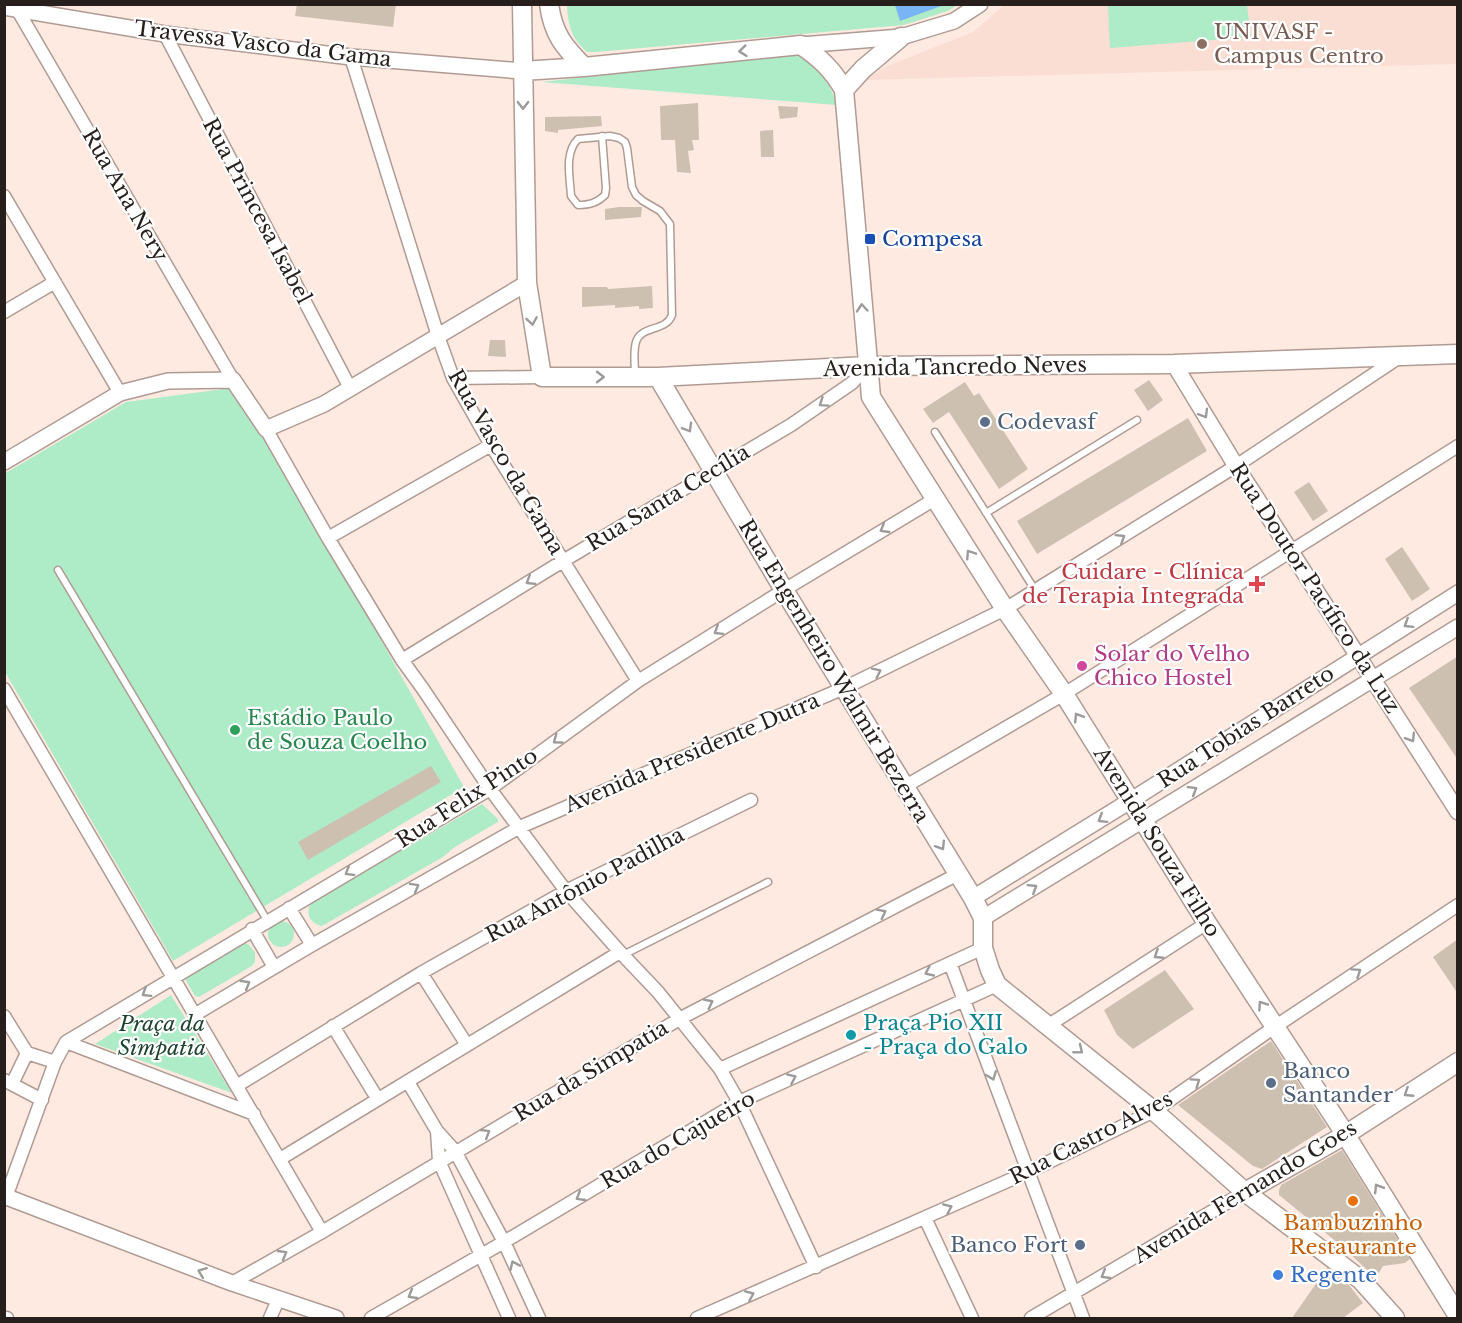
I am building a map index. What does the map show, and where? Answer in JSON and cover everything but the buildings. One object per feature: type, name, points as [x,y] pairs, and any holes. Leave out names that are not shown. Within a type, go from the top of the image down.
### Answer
[{"type":"main road","points":[[522,4],[527,283],[542,377]]},
{"type":"main road","points":[[549,4],[553,28],[565,48],[584,68]]},
{"type":"main road","points":[[522,71],[584,68],[801,45],[821,59],[834,72],[844,90],[863,69],[901,36]]},
{"type":"main road","name":"Avenida Souza Filho","points":[[844,90],[871,397],[1005,609],[1064,694],[1207,923],[1276,1026],[1456,1314]]},
{"type":"main road","name":"Avenida Tancredo Neves","points":[[542,377],[658,377],[867,366],[1174,364],[1458,354]]},
{"type":"main road","name":"Rua Engenheiro Walmir Bezerra","points":[[658,377],[784,590],[973,898],[983,918],[983,948],[994,978]]},
{"type":"main road","points":[[994,978],[1154,1111],[1245,1192],[1361,1280],[1395,1318]]},
{"type":"main road","name":"Avenida Fernando Goes","points":[[1245,1192],[1345,1135],[1458,1062]]},
{"type":"street","points":[[801,45],[901,36],[954,21],[980,4]]},
{"type":"street","name":"Travessa Vasco da Gama","points":[[11,8],[165,34],[351,57],[522,71]]},
{"type":"street","name":"Rua Ana Nery","points":[[11,8],[233,380]]},
{"type":"street","name":"Rua Princesa Isabel","points":[[165,34],[350,388]]},
{"type":"street","name":"Rua Vasco da Gama","points":[[351,57],[453,378],[491,445],[638,681]]},
{"type":"street","points":[[4,196],[120,393]]},
{"type":"street","points":[[4,312],[55,282]]},
{"type":"street","points":[[266,429],[324,404],[527,283]]},
{"type":"street","name":"Avenida Presidente Dutra","points":[[196,1014],[520,827],[844,688],[1005,609],[1236,466],[1401,356]]},
{"type":"street","name":"Rua Doutor Pacífico da Luz","points":[[1174,364],[1236,466],[1458,812]]},
{"type":"street","name":"Rua Santa Cecília","points":[[402,660],[791,425],[852,383],[867,366]]},
{"type":"street","name":"Avenida Tancredo Neves","points":[[453,378],[542,377]]},
{"type":"street","points":[[4,462],[120,393],[168,381],[233,380],[266,429],[328,538],[402,660],[490,789],[566,891],[681,1018],[720,1069],[739,1102],[816,1267]]},
{"type":"street","points":[[328,538],[491,445]]},
{"type":"street","points":[[904,787],[1064,694],[1458,446]]},
{"type":"street","name":"Rua Felix Pinto","points":[[5,1196],[55,1062],[66,1042],[490,789],[638,681],[934,499]]},
{"type":"street","name":"Rua Tobias Barreto","points":[[973,898],[1458,593]]},
{"type":"street","name":"Rua Tobias Barreto","points":[[983,918],[1458,627]]},
{"type":"street","points":[[4,689],[172,977],[238,1085],[322,1232]]},
{"type":"street","name":"Rua Antônio Padilha","points":[[238,1085],[421,973],[566,891],[751,800]]},
{"type":"street","name":"Rua da Simpatia","points":[[232,1283],[322,1232],[681,1018],[958,874]]},
{"type":"street","name":"Rua Castro Alves","points":[[697,1318],[1028,1172],[1154,1111],[1276,1026],[1458,905]]},
{"type":"street","points":[[289,908],[312,945]]},
{"type":"street","points":[[1049,1025],[1207,923]]},
{"type":"street","points":[[252,929],[274,967]]},
{"type":"street","points":[[720,1069],[983,948]]},
{"type":"street","points":[[280,1159],[377,1098],[408,1082],[621,953]]},
{"type":"street","points":[[950,963],[1083,1318]]},
{"type":"street","points":[[421,973],[467,1045]]},
{"type":"street","name":"Rua do Cajueiro","points":[[371,1318],[481,1256],[739,1102],[963,1000],[994,978]]},
{"type":"street","points":[[4,1016],[27,1053],[55,1062]]},
{"type":"street","points":[[333,1026],[377,1098]]},
{"type":"street","points":[[66,1042],[254,1114]]},
{"type":"street","points":[[27,1053],[8,1082],[42,1100]]},
{"type":"street","points":[[408,1082],[437,1131],[455,1151],[504,1242],[539,1318]]},
{"type":"street","points":[[437,1131],[439,1161],[509,1318]]},
{"type":"street","name":"Avenida Fernando Goes","points":[[1030,1318],[1245,1192]]},
{"type":"street","points":[[5,1196],[278,1300],[336,1318]]},
{"type":"street","points":[[925,1218],[972,1318]]},
{"type":"street","points":[[270,1318],[278,1300]]},
{"type":"lane","points":[[602,136],[605,195],[593,204],[578,206],[571,196],[569,151],[578,139],[602,136],[619,138],[625,142],[627,148],[632,187],[636,195],[660,211],[670,224],[672,315],[667,324],[641,334],[637,339],[634,377]]},
{"type":"lane","points":[[986,513],[1137,420]]},
{"type":"lane","points":[[935,432],[1035,590]]},
{"type":"lane","points":[[58,570],[267,920]]},
{"type":"lane","points":[[621,953],[768,882]]},
{"type":"shaded area","name":"UNIVASF - Campus Centro","points":[[1004,5],[1457,5],[1457,64],[865,80],[887,66],[973,32]]},
{"type":"green space","points":[[567,5],[957,5],[948,11],[904,25],[587,52],[577,42],[571,31]]},
{"type":"green space","points":[[1108,5],[1247,5],[1251,37],[1110,48]]},
{"type":"green space","points":[[797,54],[822,76],[831,89],[837,105],[541,82]]},
{"type":"green space","name":"Estádio Paulo de Souza Coelho","points":[[238,387],[464,787],[173,961],[5,672],[4,474],[126,402]]},
{"type":"green space","points":[[482,804],[498,819],[498,822],[455,847],[443,857],[322,926],[314,923],[310,918],[308,911],[311,903]]},
{"type":"green space","points":[[281,921],[290,925],[294,934],[290,943],[281,947],[272,943],[268,934],[272,925]]},
{"type":"green space","points":[[243,943],[248,944],[255,952],[255,962],[252,966],[199,997],[195,996],[185,979],[186,975]]},
{"type":"green space","name":"Praça da Simpatia","points":[[171,995],[232,1093],[95,1044]]},
{"type":"water","points":[[895,4],[944,5],[900,21]]},
{"type":"place","name":"UNIVASF - Campus Centro","points":[[1202,44]]},
{"type":"place","name":"Compesa","points":[[870,239]]},
{"type":"place","name":"Codevasf","points":[[985,422]]},
{"type":"place","name":"Cuidare - Clínica de Terapia Integrada","points":[[1257,584]]},
{"type":"place","name":"Solar do Velho Chico Hostel","points":[[1082,666]]},
{"type":"place","name":"Estádio Paulo de Souza Coelho","points":[[235,730]]},
{"type":"place","name":"Praça Pio XII - Praça do Galo","points":[[851,1035]]},
{"type":"place","name":"Banco Santander","points":[[1271,1083]]},
{"type":"place","name":"Bambuzinho Restaurante","points":[[1353,1201]]},
{"type":"place","name":"Banco Fort","points":[[1080,1245]]},
{"type":"place","name":"Regente","points":[[1278,1275]]}]
